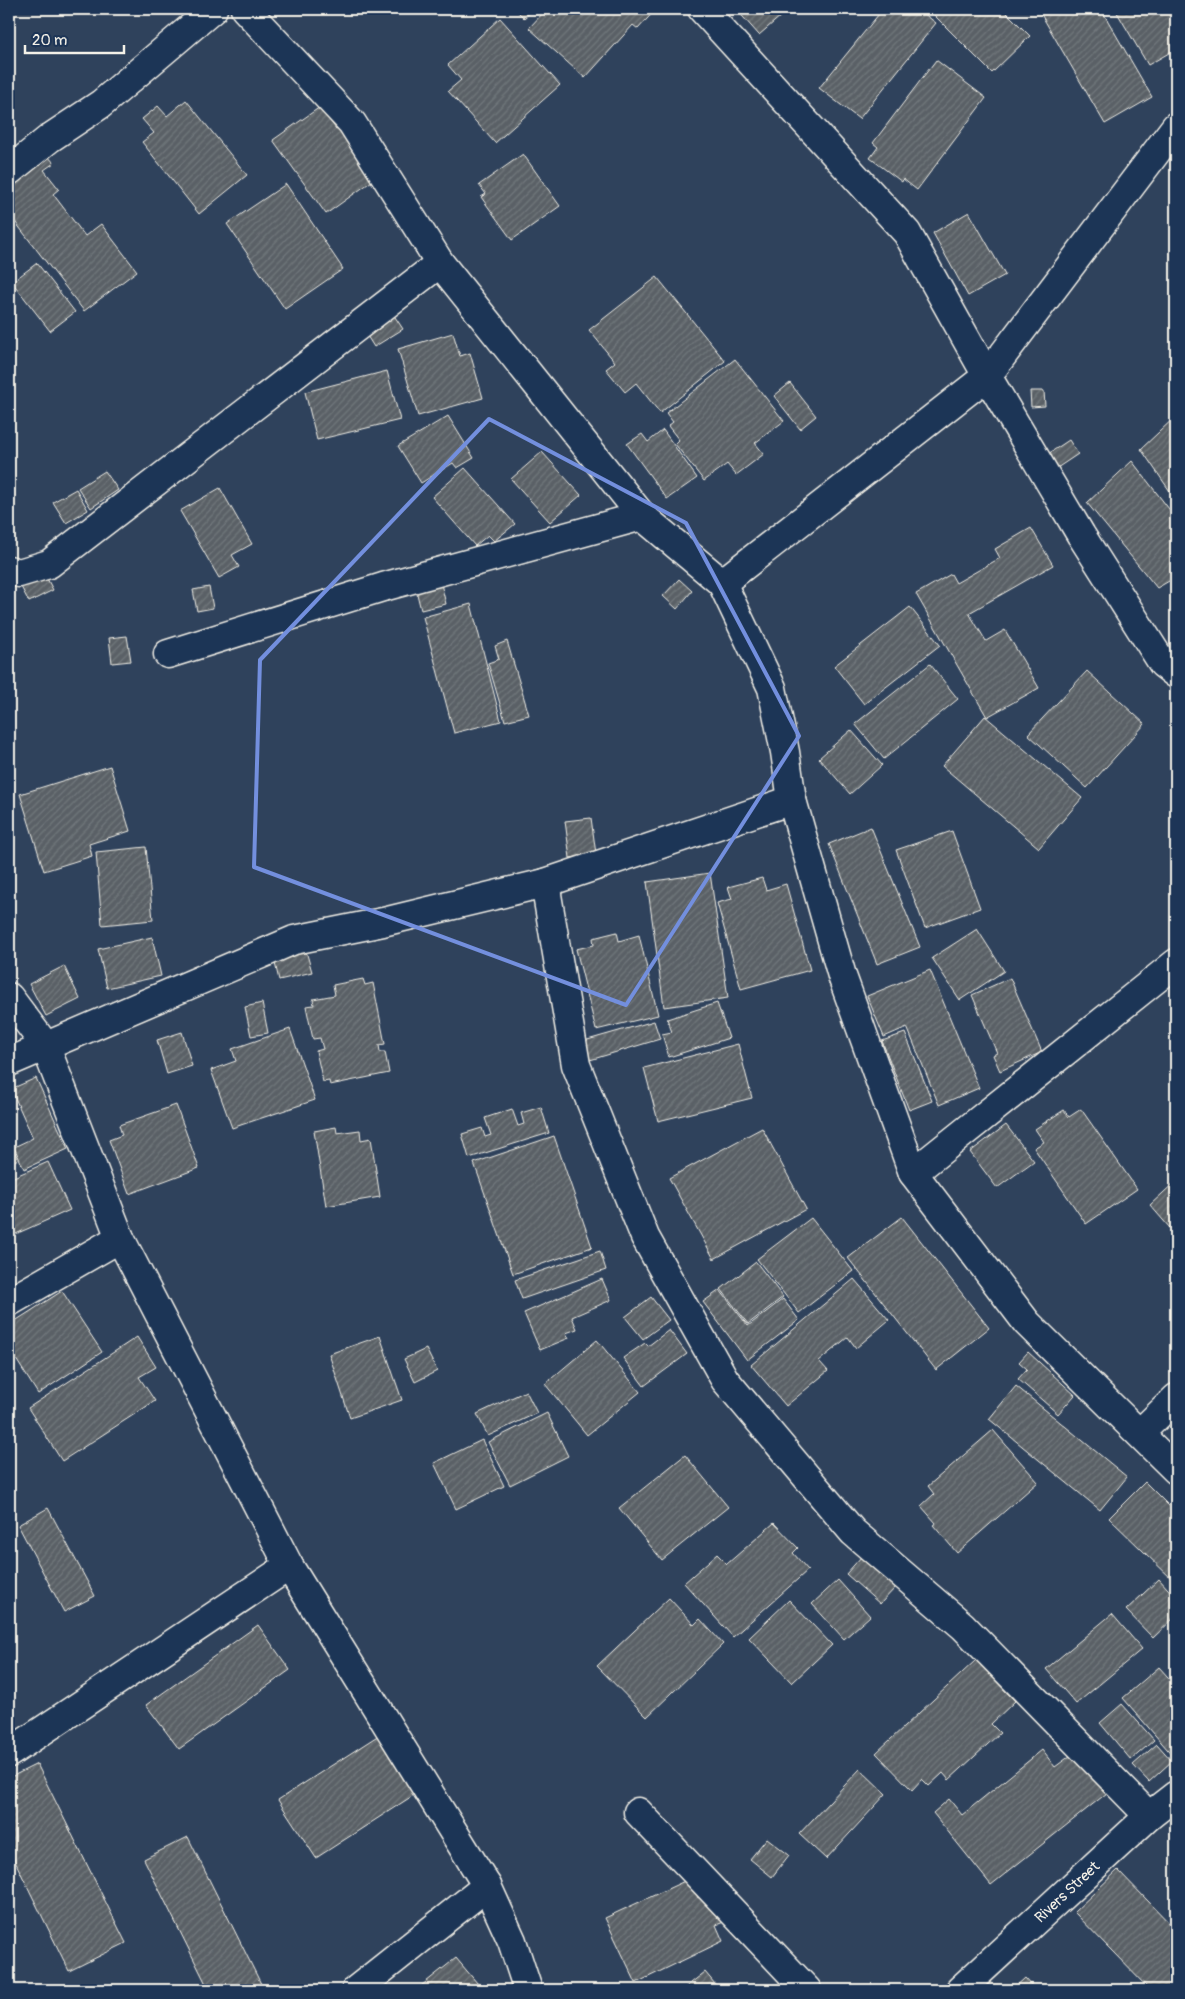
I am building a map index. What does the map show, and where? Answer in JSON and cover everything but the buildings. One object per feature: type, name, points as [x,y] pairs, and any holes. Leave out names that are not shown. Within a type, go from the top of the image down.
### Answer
[{"type":"street","points":[[9,171],[50,138],[101,104],[213,9]]},
{"type":"street","points":[[245,9],[352,123],[440,263],[642,516],[722,583],[772,688],[785,752],[792,800],[842,976],[913,1172],[1027,1323],[1176,1470]]},
{"type":"street","points":[[702,9],[907,233],[987,376],[1081,535],[1172,662]]},
{"type":"street","points":[[722,583],[987,376],[1176,126]]},
{"type":"street","points":[[9,570],[19,573],[49,564],[440,263]]},
{"type":"street","points":[[168,654],[383,587],[642,516]]},
{"type":"street","points":[[9,1062],[294,940],[383,922],[544,883],[792,800]]},
{"type":"street","points":[[544,883],[576,1065],[645,1237],[725,1380],[853,1532],[963,1626],[1149,1816]]},
{"type":"street","points":[[913,1172],[1176,963]]},
{"type":"street","points":[[9,997],[45,1045],[120,1238],[289,1566],[487,1886],[512,1941],[528,1990]]},
{"type":"street","points":[[9,1302],[120,1238]]},
{"type":"street","points":[[1140,1433],[1176,1398]]},
{"type":"street","points":[[9,1753],[289,1566]]},
{"type":"street","name":"Rivers Street","points":[[960,1990],[1149,1816],[1176,1795]]},
{"type":"street","points":[[638,1812],[807,1990]]},
{"type":"street","points":[[356,1990],[487,1886]]},
{"type":"highlighted area","points":[[489,419],[686,523],[799,736],[626,1005],[254,867],[260,660]]}]
